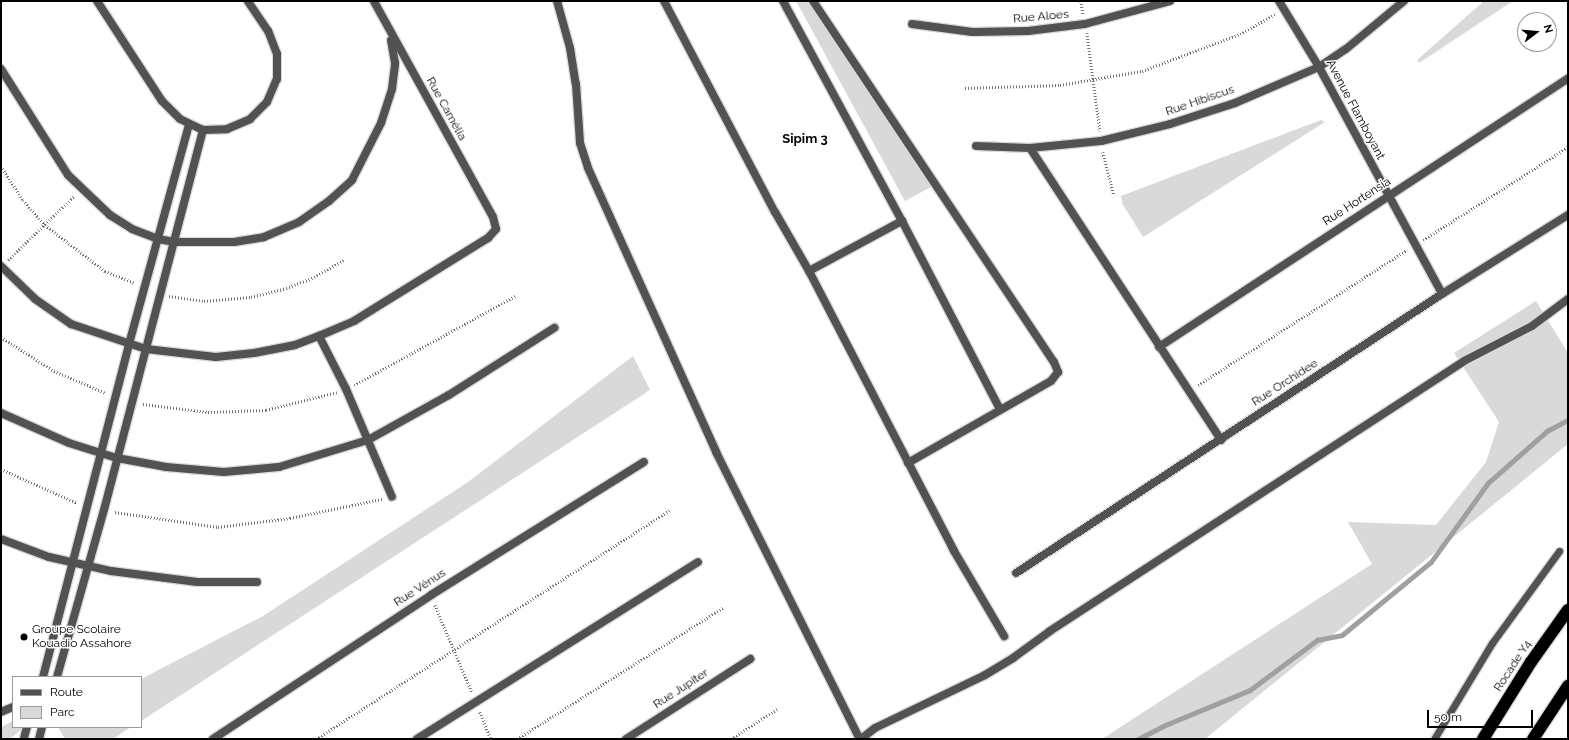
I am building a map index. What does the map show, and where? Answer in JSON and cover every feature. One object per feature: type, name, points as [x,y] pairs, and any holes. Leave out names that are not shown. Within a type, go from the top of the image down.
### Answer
[{"type":"highway","name":"Rocade Y4","points":[[1483,739],[1531,662],[1568,610]]},
{"type":"highway","points":[[1533,739],[1568,686]]},
{"type":"street","points":[[97,1],[162,101],[189,125],[203,130],[227,129],[250,119],[268,102],[277,79],[277,54],[268,31],[248,1]]},
{"type":"street","name":"Rue Camélia","points":[[318,336],[354,321],[488,238],[496,229],[492,217],[390,34],[374,1]]},
{"type":"street","points":[[557,1],[570,48],[576,84],[580,143],[588,168],[716,452],[861,739],[881,725],[985,675],[1013,658],[1069,618],[1458,365],[1532,326],[1568,299]]},
{"type":"street","points":[[664,1],[775,212],[809,271],[954,551],[1004,636]]},
{"type":"street","points":[[783,1],[902,221],[1000,409]]},
{"type":"street","points":[[813,1],[1054,362],[1058,372],[1051,381],[908,463]]},
{"type":"street","name":"Rue Aloes","points":[[912,24],[972,32],[1028,32],[1085,24],[1170,1]]},
{"type":"street","name":"Avenue Flamboyant","points":[[1279,1],[1319,68],[1442,294]]},
{"type":"street","name":"Rue Hibiscus","points":[[976,146],[1030,148],[1101,141],[1148,130],[1228,105],[1319,68],[1346,49],[1404,1]]},
{"type":"street","points":[[1,69],[68,175],[110,215],[132,229],[158,239],[175,242],[234,242],[264,237],[299,222],[329,201],[352,180],[382,123],[392,89],[395,63],[390,34]]},
{"type":"street","name":"Rue Hortensia","points":[[1159,347],[1568,78]]},
{"type":"street","points":[[43,676],[88,508],[129,344],[189,125]]},
{"type":"street","points":[[57,676],[104,510],[203,130]]},
{"type":"street","points":[[1030,148],[1221,440]]},
{"type":"street","name":"Rue Orchidee","points":[[1016,573],[1442,294],[1568,216]]},
{"type":"street","points":[[809,271],[902,221]]},
{"type":"street","points":[[4,263],[35,299],[71,324],[146,349],[216,356],[254,353],[295,345],[318,336],[346,390],[392,497]]},
{"type":"street","points":[[1,413],[69,443],[102,452],[117,458],[166,467],[224,472],[279,467],[368,440],[449,395],[554,328]]},
{"type":"street","name":"Rue Vénus","points":[[213,739],[431,595],[644,462]]},
{"type":"street","points":[[1,539],[49,557],[155,578],[197,582],[257,582]]},
{"type":"street","points":[[417,739],[475,701],[698,562]]},
{"type":"street","name":"Rue Jupiter","points":[[626,739],[750,659]]},
{"type":"street","points":[[1,712],[12,707]]},
{"type":"street","points":[[24,739],[27,728]]},
{"type":"street","points":[[39,739],[42,728]]},
{"type":"lane","points":[[1434,739],[1492,643],[1559,551]]},
{"type":"path","points":[[1080,1],[1095,80],[1101,141],[1114,195]]},
{"type":"path","points":[[965,88],[1026,88],[1095,80],[1142,71],[1186,56],[1240,34],[1284,9]]},
{"type":"path","points":[[1189,391],[1568,147]]},
{"type":"path","points":[[4,263],[81,189]]},
{"type":"path","points":[[132,403],[208,412],[266,410],[346,390],[515,296]]},
{"type":"path","points":[[1,336],[54,371],[116,398]]},
{"type":"path","points":[[1,469],[88,508]]},
{"type":"path","points":[[104,510],[218,527],[290,518],[392,497]]},
{"type":"path","points":[[316,739],[670,510]]},
{"type":"path","points":[[431,595],[491,739]]},
{"type":"path","points":[[517,739],[723,608]]},
{"type":"path","points":[[731,739],[778,709]]},
{"type":"green space","points":[[796,1],[808,1],[931,187],[905,201]]},
{"type":"green space","points":[[1484,1],[1513,1],[1419,63],[1417,60]]},
{"type":"green space","points":[[1321,120],[1325,122],[1143,237],[1123,205],[1121,196]]},
{"type":"green space","points":[[1536,301],[1568,353],[1568,444],[1205,739],[1102,739],[1372,564],[1348,522],[1436,525],[1486,462],[1499,422],[1454,353]]},
{"type":"green space","points":[[633,356],[650,390],[142,720],[142,678],[263,616],[468,482]]},
{"type":"green space","points":[[12,722],[12,728],[23,728],[10,739],[1,739],[1,727]]},
{"type":"green space","points":[[59,728],[130,728],[113,739],[65,739]]},
{"type":"waterway","points":[[1138,739],[1163,726],[1250,690],[1317,640],[1342,635],[1431,562],[1488,483],[1547,431],[1568,420]]},
{"type":"place","name":"Groupe Scolaire Kouadio Assahore","points":[[24,637]]},
{"type":"district","name":"Sipim 3","points":[[805,139]]}]
